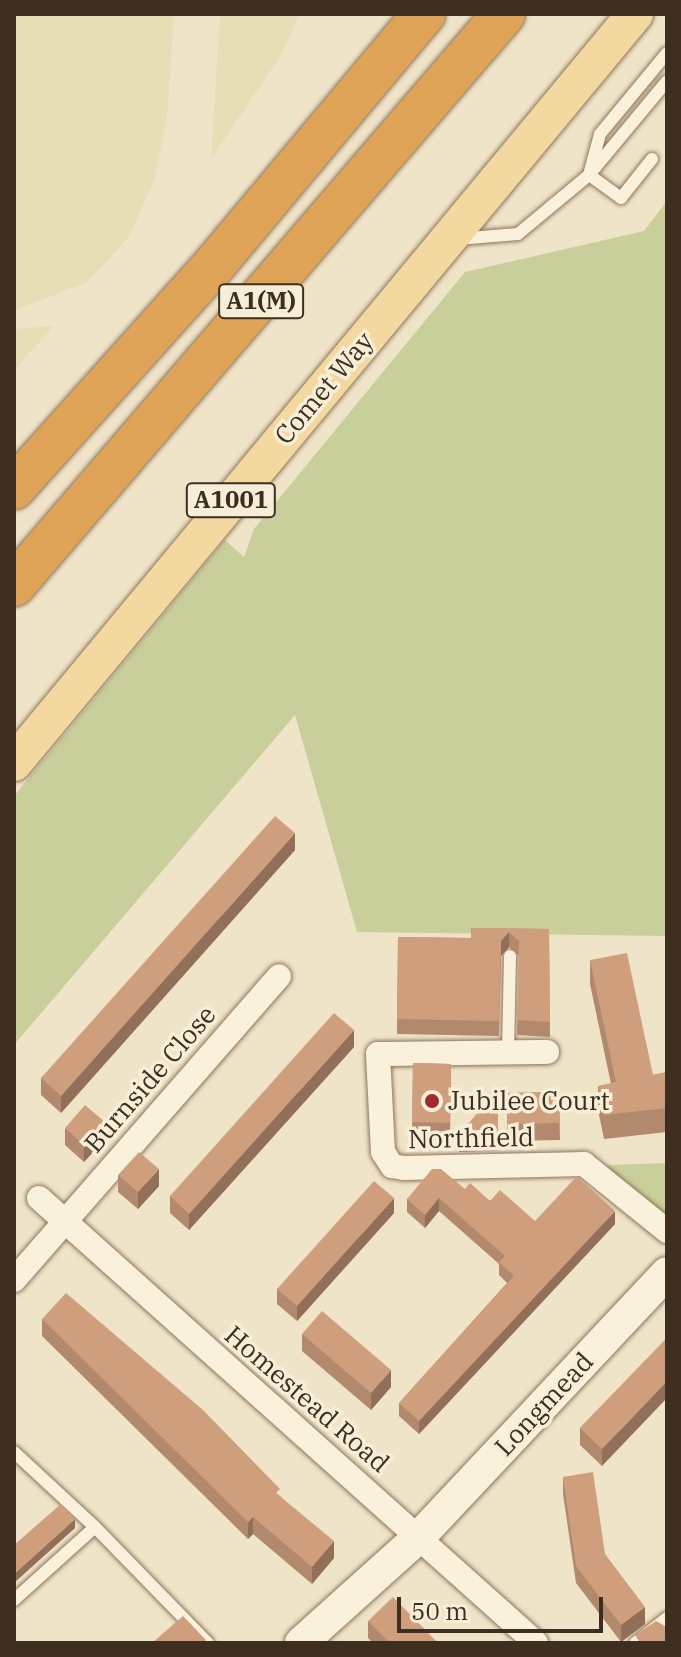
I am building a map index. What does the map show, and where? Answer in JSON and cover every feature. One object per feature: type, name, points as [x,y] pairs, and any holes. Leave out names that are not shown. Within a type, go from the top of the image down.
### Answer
[{"type":"highway","name":"A1(M)","points":[[14,488],[215,264],[424,14]]},
{"type":"highway","name":"A1(M)","points":[[14,585],[504,14]]},
{"type":"main road","name":"Comet Way","points":[[14,763],[635,14]]},
{"type":"street","name":"Burnside Close","points":[[14,1280],[63,1220],[279,976]]},
{"type":"street","name":"Northfield","points":[[547,1052],[378,1054],[383,1152],[392,1166],[584,1164],[667,1231]]},
{"type":"street","name":"Homestead Road","points":[[39,1198],[421,1535],[536,1643]]},
{"type":"street","name":"Longmead","points":[[301,1643],[421,1535],[667,1273]]},
{"type":"lane","points":[[589,175],[600,134],[667,53]]},
{"type":"lane","points":[[449,239],[518,234],[589,175],[667,81]]},
{"type":"lane","points":[[589,175],[621,198],[652,159]]},
{"type":"lane","points":[[508,1052],[510,956]]},
{"type":"lane","points":[[14,1452],[95,1527],[208,1643]]},
{"type":"lane","points":[[14,1600],[95,1527]]},
{"type":"lane","points":[[635,1643],[667,1618]]},
{"type":"shaded area","points":[[14,14],[174,14],[167,119],[154,180],[129,237],[87,282],[14,311]]},
{"type":"shaded area","points":[[220,14],[299,14],[283,52],[211,159]]},
{"type":"shaded area","points":[[54,326],[14,370],[14,329]]},
{"type":"green space","points":[[667,201],[667,936],[357,932],[295,715],[14,1045],[14,796],[225,540],[244,557],[254,529],[465,272],[644,231]]},
{"type":"green space","points":[[667,1163],[667,1221],[604,1169],[609,1165]]},
{"type":"building","points":[[275,816],[295,833],[61,1096],[41,1078]]},
{"type":"building","points":[[471,928],[549,929],[550,1022],[517,1020],[519,941],[509,932],[501,941],[499,1021],[397,1019],[398,937],[471,938]]},
{"type":"building","points":[[627,953],[653,1075],[667,1072],[667,1108],[604,1115],[598,1086],[616,1082],[590,960]]},
{"type":"building","points":[[334,1013],[354,1030],[189,1214],[170,1196]]},
{"type":"building","points":[[413,1063],[451,1064],[450,1123],[412,1122]]},
{"type":"building","points":[[498,1089],[498,1134],[459,1135]]},
{"type":"building","points":[[559,1092],[560,1123],[507,1124],[507,1093]]},
{"type":"building","points":[[85,1105],[105,1122],[84,1145],[65,1128]]},
{"type":"building","points":[[139,1152],[159,1169],[138,1192],[118,1175]]},
{"type":"building","points":[[432,1169],[441,1169],[465,1189],[470,1183],[490,1201],[500,1190],[535,1221],[577,1176],[615,1211],[419,1421],[399,1403],[514,1276],[499,1262],[505,1256],[439,1198],[425,1215],[407,1199]]},
{"type":"building","points":[[374,1181],[394,1198],[297,1306],[277,1289]]},
{"type":"building","points":[[66,1293],[203,1410],[280,1489],[276,1493],[334,1541],[312,1567],[253,1517],[248,1522],[42,1319]]},
{"type":"building","points":[[322,1311],[391,1370],[371,1393],[302,1334]]},
{"type":"building","points":[[667,1338],[667,1381],[602,1449],[580,1428]]},
{"type":"building","points":[[593,1472],[605,1554],[645,1607],[621,1625],[576,1566],[563,1477]]},
{"type":"building","points":[[61,1504],[75,1519],[14,1574],[14,1545]]},
{"type":"building","points":[[393,1597],[438,1643],[390,1643],[368,1621]]},
{"type":"building","points":[[183,1616],[206,1640],[204,1643],[152,1643]]},
{"type":"building","points":[[656,1621],[667,1629],[667,1643],[640,1643],[635,1635]]},
{"type":"place","name":"Jubilee Court","points":[[432,1101]]}]
